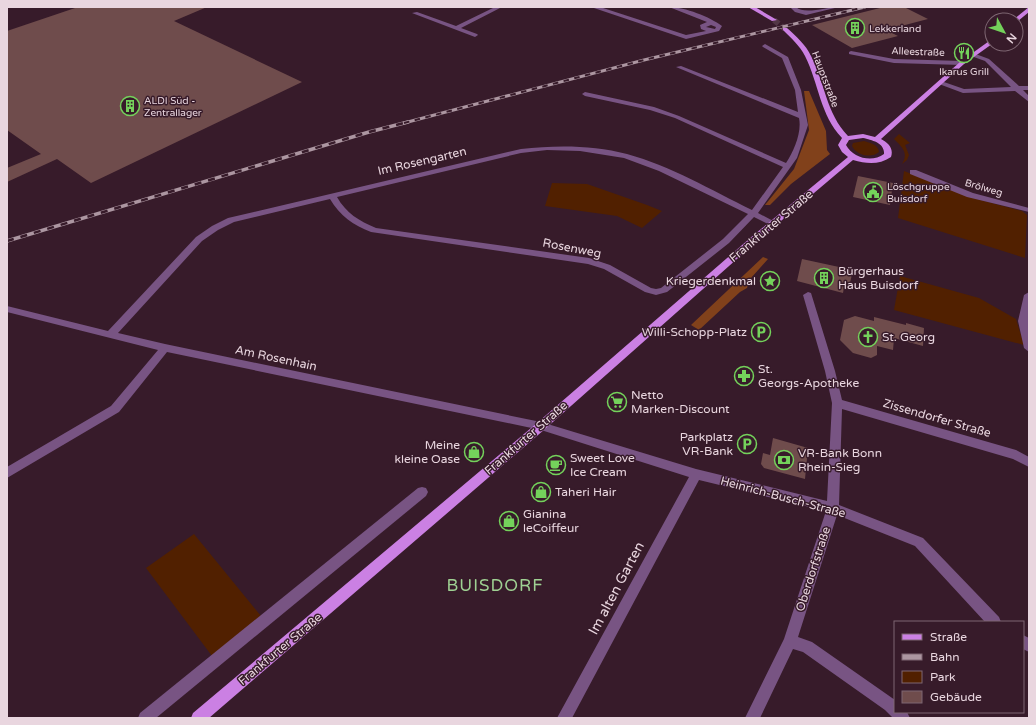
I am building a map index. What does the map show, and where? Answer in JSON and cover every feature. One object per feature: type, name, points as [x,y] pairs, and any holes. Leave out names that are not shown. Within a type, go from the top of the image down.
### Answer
[{"type":"main road","points":[[751,7],[774,20]]},
{"type":"main road","name":"Hauptstraße","points":[[785,29],[801,45],[810,59],[829,115],[839,132],[846,138]]},
{"type":"main road","points":[[876,140],[962,63],[984,47]]},
{"type":"main road","points":[[857,136],[876,140],[887,147],[889,151],[885,158],[873,161],[853,156],[843,149],[842,145],[846,138],[857,136]]},
{"type":"main road","name":"Frankfurter Straße","points":[[198,718],[853,156]]},
{"type":"street","points":[[456,28],[499,7]]},
{"type":"street","points":[[594,7],[686,39],[711,30]]},
{"type":"street","points":[[672,7],[707,19],[711,23]]},
{"type":"street","points":[[795,9],[806,13],[836,7]]},
{"type":"street","points":[[415,13],[475,35]]},
{"type":"street","points":[[711,23],[717,24],[719,27],[717,30],[711,30],[705,29],[702,26],[711,23]]},
{"type":"street","name":"Rosenweg","points":[[332,195],[345,215],[356,223],[374,230],[589,261],[607,267],[648,290],[656,292],[664,290],[726,241],[756,210],[793,158],[804,125],[801,116],[798,90],[785,57],[765,46]]},
{"type":"street","name":"Alleestraße","points":[[851,53],[894,62],[962,63]]},
{"type":"street","points":[[973,55],[987,60],[1029,100]]},
{"type":"street","points":[[679,68],[801,116]]},
{"type":"street","points":[[941,83],[963,91],[1029,88]]},
{"type":"street","points":[[585,94],[652,108],[677,117],[787,166]]},
{"type":"street","name":"Im Rosengarten","points":[[111,334],[199,239],[215,228],[245,216],[521,151],[547,148],[580,149],[611,153],[646,163],[774,223]]},
{"type":"street","name":"Brölweg","points":[[913,172],[970,195],[1029,210]]},
{"type":"street","name":"Oberdorfstraße","points":[[752,718],[790,641],[833,508],[837,403],[830,371],[808,295]]},
{"type":"street","points":[[1029,295],[1026,321],[1029,348]]},
{"type":"street","name":"Am Rosenhain","points":[[7,309],[165,348],[540,426]]},
{"type":"street","points":[[7,473],[115,409],[165,348]]},
{"type":"street","name":"Zissendorfer Straße","points":[[837,403],[1016,455],[1029,462]]},
{"type":"street","name":"Heinrich-Busch-Straße","points":[[540,426],[696,474],[833,508],[919,542],[993,621]]},
{"type":"street","name":"Im alten Garten","points":[[564,718],[696,474]]},
{"type":"street","points":[[145,718],[422,492]]},
{"type":"street","points":[[790,641],[807,647],[894,709]]},
{"type":"green space","points":[[899,134],[910,143],[905,145],[909,155],[907,160],[902,164],[905,153],[894,139]]},
{"type":"green space","points":[[864,141],[877,147],[879,152],[868,156],[857,152],[852,146],[853,143]]},
{"type":"green space","points":[[904,171],[969,197],[1022,211],[1027,215],[1025,258],[898,218]]},
{"type":"green space","points":[[552,183],[587,184],[662,211],[642,228],[617,216],[545,206]]},
{"type":"green space","points":[[900,276],[979,298],[1016,319],[1024,345],[894,310]]},
{"type":"green space","points":[[194,534],[261,616],[212,656],[146,568]]},
{"type":"shaded area","points":[[804,91],[809,91],[826,131],[827,150],[830,154],[791,184],[770,205],[765,205],[794,169],[809,130]]},
{"type":"shaded area","points":[[763,257],[768,259],[751,278],[747,288],[740,292],[699,330],[691,325]]},
{"type":"building","name":"ALDI Süd - Zentrallager","points":[[78,7],[207,7],[174,21],[302,82],[91,183],[57,159],[7,182],[7,168],[41,154],[7,130],[7,31]]},
{"type":"building","name":"Lekkerland","points":[[884,7],[904,7],[928,19],[886,30],[898,36],[852,48],[812,25]]},
{"type":"building","name":"Löschgruppe Buisdorf","points":[[858,176],[893,183],[890,205],[853,197]]},
{"type":"building","name":"Bürgerhaus Haus Buisdorf","points":[[802,259],[853,270],[850,283],[845,281],[843,293],[797,281]]},
{"type":"building","name":"St. Georg","points":[[855,316],[874,321],[874,317],[924,328],[923,346],[894,338],[893,350],[877,346],[877,355],[871,358],[853,353],[840,340],[844,320]]},
{"type":"building","name":"VR-Bank Bonn Rhein-Sieg","points":[[773,438],[808,448],[805,479],[764,468],[761,464],[763,453],[770,455]]},
{"type":"tunnel","points":[[774,20],[785,29]]},
{"type":"railway","points":[[404,123],[644,60],[865,7]]},
{"type":"railway","points":[[7,241],[369,132],[408,122]]},
{"type":"place","name":"Lekkerland","points":[[855,28]]},
{"type":"place","name":"Ikarus Grill","points":[[964,53]]},
{"type":"place","name":"ALDI Süd - Zentrallager","points":[[130,106]]},
{"type":"place","name":"Löschgruppe Buisdorf","points":[[873,192]]},
{"type":"place","name":"Bürgerhaus Haus Buisdorf","points":[[824,278]]},
{"type":"place","name":"Kriegerdenkmal","points":[[770,281]]},
{"type":"place","name":"Willi-Schopp-Platz","points":[[761,332]]},
{"type":"place","name":"St. Georg","points":[[868,337]]},
{"type":"place","name":"St. Georgs-Apotheke","points":[[744,376]]},
{"type":"place","name":"Netto Marken-Discount","points":[[617,402]]},
{"type":"place","name":"Parkplatz VR-Bank","points":[[747,444]]},
{"type":"place","name":"Meine kleine Oase","points":[[474,452]]},
{"type":"place","name":"VR-Bank Bonn Rhein-Sieg","points":[[784,460]]},
{"type":"place","name":"Sweet Love Ice Cream","points":[[556,465]]},
{"type":"place","name":"Taheri Hair","points":[[541,492]]},
{"type":"place","name":"Gianina leCoiffeur","points":[[509,521]]},
{"type":"district","name":"BUISDORF","points":[[495,585]]}]
